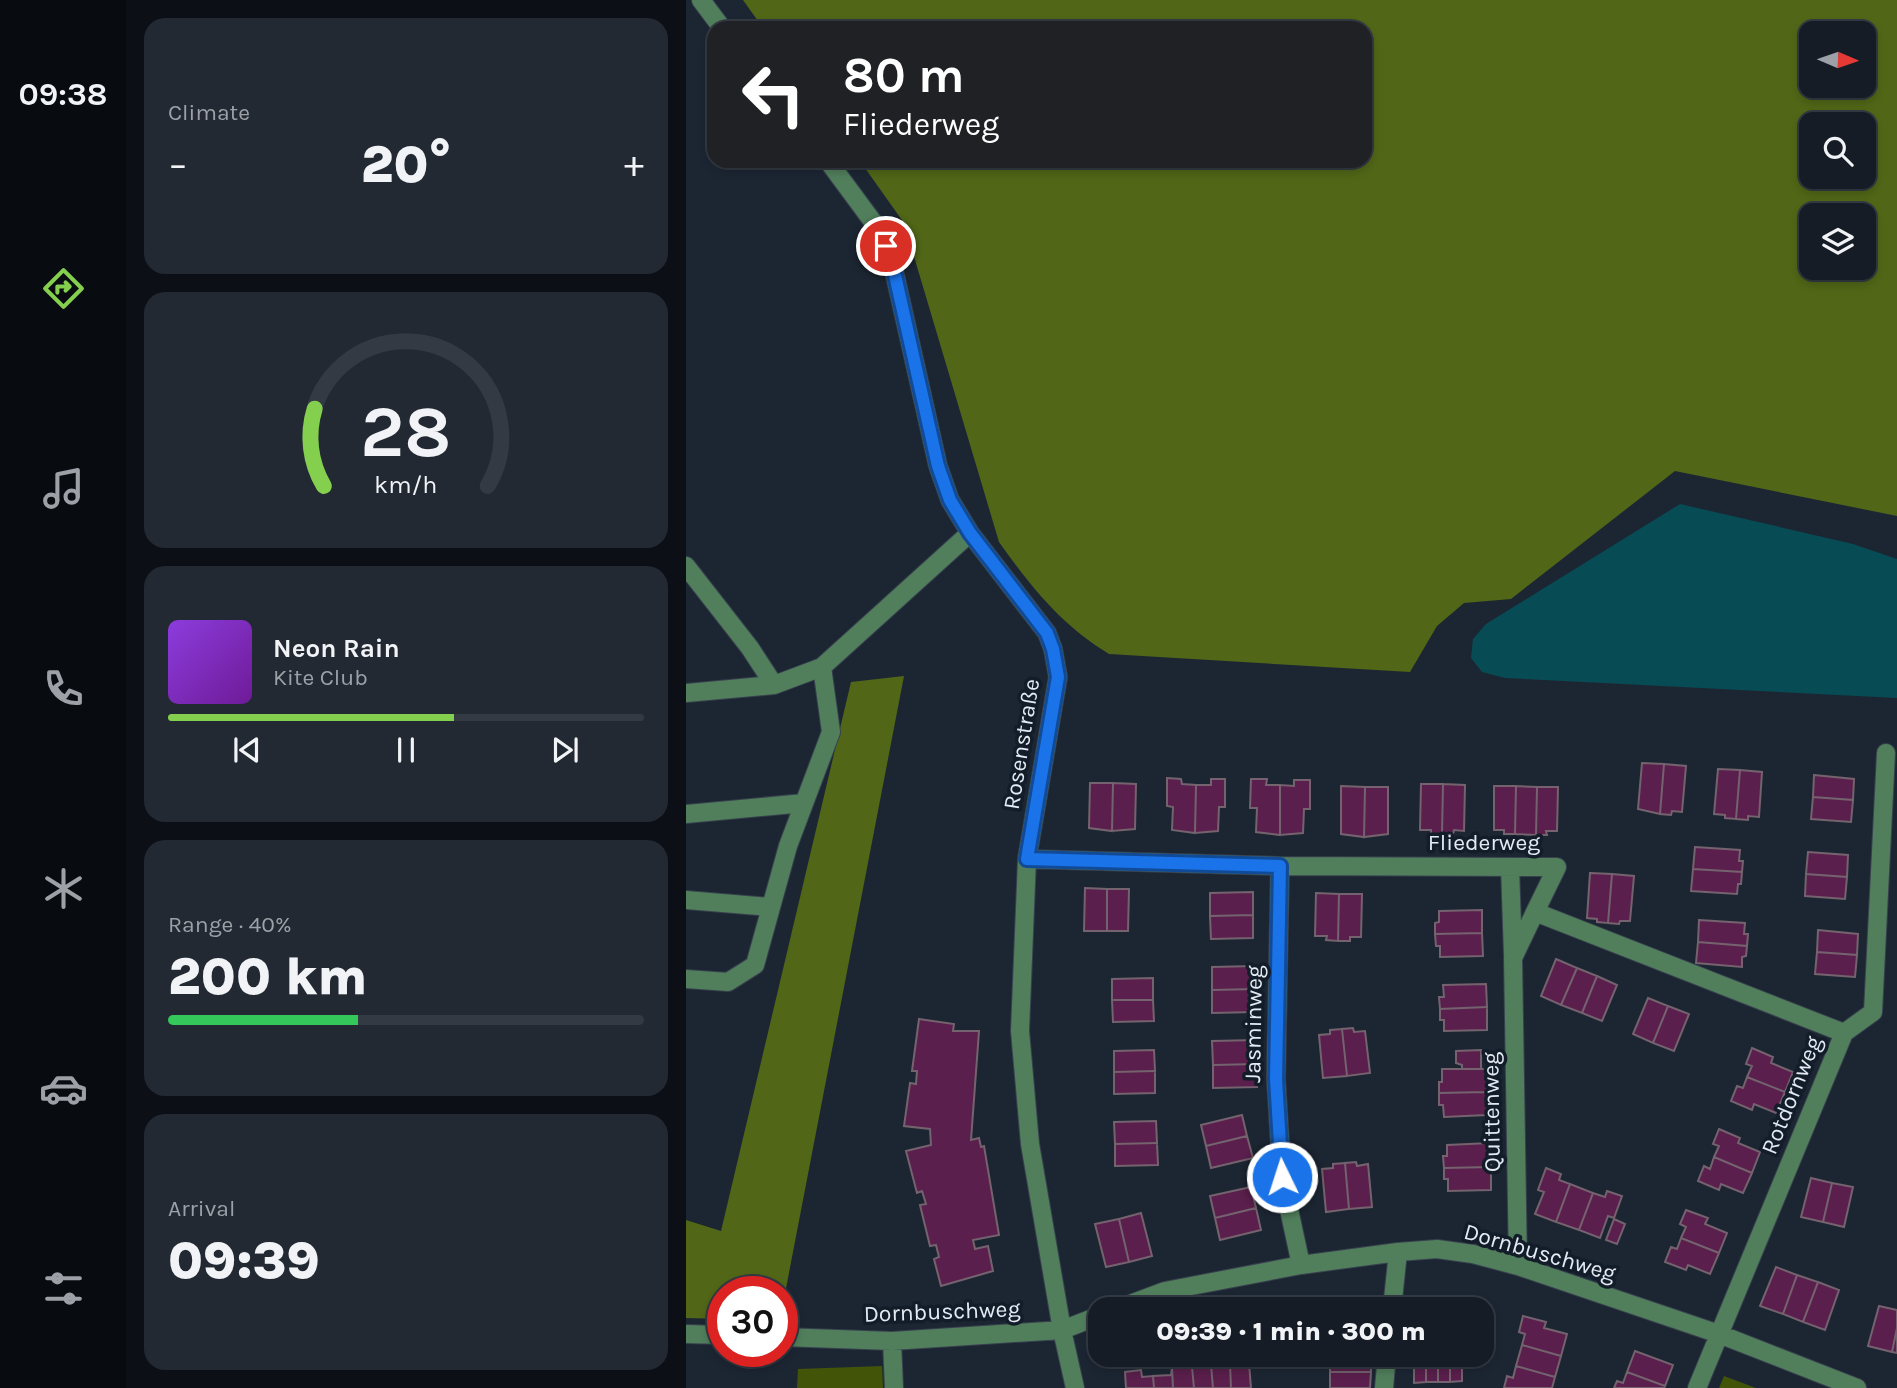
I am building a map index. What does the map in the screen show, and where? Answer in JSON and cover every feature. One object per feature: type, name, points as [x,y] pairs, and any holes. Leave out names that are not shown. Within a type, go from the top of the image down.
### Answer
[{"type":"street","points":[[701,0],[717,21]]},
{"type":"street","name":"Rosenstraße","points":[[833,168],[879,230],[892,262],[938,466],[950,500],[970,533],[1047,633],[1053,649],[1058,677],[1027,859],[1020,1031],[1030,1144],[1062,1330],[1075,1388]]},
{"type":"street","points":[[686,693],[774,685],[822,667],[970,533]]},
{"type":"street","points":[[686,566],[750,648],[774,685]]},
{"type":"street","points":[[686,979],[728,982],[755,965],[788,846],[831,732],[822,667]]},
{"type":"street","name":"Rotdornweg","points":[[1697,1388],[1843,1033],[1873,1012],[1886,752]]},
{"type":"street","points":[[686,814],[804,803]]},
{"type":"street","name":"Fliederweg","points":[[1027,859],[1280,866],[1557,867],[1535,912]]},
{"type":"street","name":"Jasminweg","points":[[1280,866],[1276,1079],[1282,1177],[1301,1265]]},
{"type":"street","name":"Quittenweg","points":[[1510,867],[1518,1266]]},
{"type":"street","points":[[686,900],[771,907]]},
{"type":"street","points":[[1535,912],[1843,1033]]},
{"type":"street","name":"Quittenweg","points":[[1513,958],[1535,912]]},
{"type":"street","name":"Dornbuschweg","points":[[1149,1297],[1165,1291],[1301,1265],[1437,1249],[1473,1254],[1518,1266],[1719,1334],[1857,1388]]},
{"type":"street","points":[[1393,1297],[1398,1252]]},
{"type":"street","name":"Dornbuschweg","points":[[798,1338],[892,1341],[1062,1330],[1088,1320]]},
{"type":"street","points":[[686,1334],[707,1335]]},
{"type":"street","points":[[892,1341],[894,1388]]},
{"type":"street","points":[[1384,1388],[1386,1367]]},
{"type":"green space","points":[[743,0],[1897,0],[1897,516],[1675,471],[1511,599],[1464,603],[1437,626],[1410,672],[1109,654],[1076,631],[1048,604],[999,542],[904,223],[865,168],[1372,168],[1372,21],[758,21]]},
{"type":"green space","points":[[904,676],[788,1276],[707,1276],[707,1319],[686,1318],[686,1220],[721,1231],[851,682]]},
{"type":"green space","points":[[882,1366],[883,1388],[797,1388],[798,1369]]},
{"type":"green space","points":[[1724,1376],[1756,1388],[1719,1388]]},
{"type":"shaded area","points":[[1680,504],[1853,544],[1897,559],[1897,698],[1505,678],[1482,672],[1471,658],[1473,639],[1486,624]]},
{"type":"building","points":[[1642,763],[1664,764],[1660,814],[1638,809]]},
{"type":"building","points":[[1664,764],[1686,766],[1682,812],[1672,811],[1671,815],[1660,814]]},
{"type":"building","points":[[1718,769],[1740,770],[1736,819],[1714,814]]},
{"type":"building","points":[[1740,770],[1762,772],[1759,817],[1736,819]]},
{"type":"building","points":[[1814,775],[1854,779],[1853,800],[1813,797]]},
{"type":"building","points":[[1167,778],[1181,779],[1182,784],[1196,785],[1195,833],[1172,830],[1173,807],[1167,806]]},
{"type":"building","points":[[1211,779],[1225,779],[1225,807],[1219,807],[1218,831],[1195,833],[1196,785],[1211,785]]},
{"type":"building","points":[[1251,779],[1267,779],[1266,785],[1280,785],[1280,835],[1256,832],[1257,808],[1250,808]]},
{"type":"building","points":[[1294,780],[1310,780],[1310,809],[1304,809],[1303,833],[1280,835],[1280,785],[1294,786]]},
{"type":"building","points":[[1090,783],[1113,783],[1112,831],[1089,828]]},
{"type":"building","points":[[1113,783],[1136,784],[1135,829],[1112,831]]},
{"type":"building","points":[[1421,784],[1443,784],[1442,834],[1420,830]]},
{"type":"building","points":[[1443,784],[1465,785],[1464,831],[1454,830],[1453,834],[1442,834]]},
{"type":"building","points":[[1341,786],[1365,787],[1364,837],[1341,834]]},
{"type":"building","points":[[1494,786],[1516,786],[1515,834],[1494,830]]},
{"type":"building","points":[[1516,786],[1537,787],[1536,835],[1515,834]]},
{"type":"building","points":[[1365,787],[1388,787],[1388,834],[1364,837]]},
{"type":"building","points":[[1537,787],[1558,787],[1557,831],[1546,831],[1547,835],[1536,835]]},
{"type":"building","points":[[1813,797],[1853,800],[1851,822],[1811,819]]},
{"type":"building","points":[[1695,847],[1740,850],[1742,872],[1693,869]]},
{"type":"building","points":[[1808,852],[1848,855],[1847,877],[1806,874]]},
{"type":"building","points":[[1693,869],[1742,872],[1737,894],[1691,891]]},
{"type":"building","points":[[1590,873],[1612,874],[1608,923],[1587,918]]},
{"type":"building","points":[[1612,874],[1634,876],[1630,921],[1620,921],[1619,924],[1608,923]]},
{"type":"building","points":[[1806,874],[1847,877],[1845,899],[1805,896]]},
{"type":"building","points":[[1085,888],[1107,889],[1107,931],[1084,931]]},
{"type":"building","points":[[1107,889],[1129,889],[1128,931],[1107,931]]},
{"type":"building","points":[[1253,892],[1253,915],[1210,916],[1210,893]]},
{"type":"building","points":[[1316,893],[1339,894],[1338,941],[1326,940],[1327,936],[1315,936]]},
{"type":"building","points":[[1339,894],[1362,894],[1361,937],[1338,941]]},
{"type":"building","points":[[1482,910],[1482,933],[1435,934],[1439,911]]},
{"type":"building","points":[[1253,915],[1253,938],[1211,939],[1210,916]]},
{"type":"building","points":[[1699,920],[1745,923],[1747,946],[1698,942]]},
{"type":"building","points":[[1818,930],[1858,934],[1857,955],[1817,952]]},
{"type":"building","points":[[1482,933],[1483,956],[1440,957],[1440,946],[1436,946],[1435,934]]},
{"type":"building","points":[[1698,942],[1747,946],[1746,956],[1742,957],[1742,967],[1696,963]]},
{"type":"building","points":[[1817,952],[1857,955],[1855,977],[1815,974]]},
{"type":"building","points":[[1556,959],[1577,968],[1561,1005],[1541,996]]},
{"type":"building","points":[[1254,966],[1255,989],[1212,990],[1212,967]]},
{"type":"building","points":[[1577,968],[1597,976],[1582,1013],[1561,1005]]},
{"type":"building","points":[[1597,976],[1617,985],[1602,1021],[1582,1013]]},
{"type":"building","points":[[1153,978],[1153,1000],[1112,1000],[1112,979]]},
{"type":"building","points":[[1486,984],[1487,1007],[1440,1009],[1439,997],[1444,997],[1443,985]]},
{"type":"building","points":[[1255,989],[1255,1012],[1212,1013],[1212,990]]},
{"type":"building","points":[[1648,998],[1668,1006],[1653,1043],[1633,1034]]},
{"type":"building","points":[[1112,1000],[1153,1000],[1154,1021],[1113,1022]]},
{"type":"building","points":[[1668,1006],[1689,1014],[1674,1051],[1653,1043]]},
{"type":"building","points":[[1487,1007],[1487,1030],[1444,1031],[1440,1009]]},
{"type":"building","points":[[919,1019],[954,1024],[953,1031],[979,1031],[971,1140],[979,1138],[981,1147],[984,1146],[999,1235],[973,1240],[975,1249],[988,1246],[993,1271],[941,1286],[934,1259],[939,1257],[936,1245],[930,1246],[920,1205],[926,1204],[922,1191],[917,1193],[906,1151],[931,1145],[930,1129],[904,1126],[910,1083],[916,1084],[917,1071],[912,1071]]},
{"type":"building","points":[[1353,1028],[1354,1032],[1365,1031],[1370,1073],[1347,1076],[1342,1029]]},
{"type":"building","points":[[1342,1029],[1347,1076],[1323,1078],[1319,1035]]},
{"type":"building","points":[[1257,1040],[1257,1064],[1213,1065],[1212,1041]]},
{"type":"building","points":[[1752,1048],[1773,1057],[1771,1063],[1793,1072],[1785,1092],[1747,1077],[1752,1066],[1746,1064]]},
{"type":"building","points":[[1154,1050],[1155,1071],[1114,1072],[1114,1051]]},
{"type":"building","points":[[1481,1050],[1481,1069],[1462,1069],[1462,1065],[1456,1063],[1456,1051]]},
{"type":"building","points":[[1257,1064],[1257,1087],[1213,1088],[1213,1065]]},
{"type":"building","points":[[1442,1069],[1486,1069],[1486,1092],[1439,1093]]},
{"type":"building","points":[[1155,1071],[1155,1093],[1114,1094],[1114,1072]]},
{"type":"building","points":[[1747,1077],[1785,1092],[1776,1113],[1754,1104],[1752,1110],[1731,1101],[1737,1086],[1743,1088]]},
{"type":"building","points":[[1486,1092],[1487,1115],[1444,1117],[1443,1105],[1439,1105],[1439,1093]]},
{"type":"building","points":[[1242,1115],[1247,1136],[1206,1146],[1201,1125]]},
{"type":"building","points":[[1156,1121],[1157,1143],[1115,1144],[1114,1122]]},
{"type":"building","points":[[1719,1129],[1740,1138],[1738,1143],[1760,1152],[1752,1173],[1714,1157],[1719,1146],[1713,1144]]},
{"type":"building","points":[[1247,1136],[1253,1158],[1211,1168],[1206,1146]]},
{"type":"building","points":[[1157,1143],[1158,1165],[1115,1166],[1115,1144]]},
{"type":"building","points":[[1490,1143],[1491,1167],[1444,1168],[1443,1156],[1447,1156],[1447,1145]]},
{"type":"building","points":[[1714,1157],[1752,1173],[1743,1193],[1721,1184],[1719,1190],[1698,1181],[1704,1166],[1710,1169]]},
{"type":"building","points":[[1356,1162],[1357,1166],[1368,1164],[1372,1207],[1349,1209],[1345,1163]]},
{"type":"building","points":[[1345,1163],[1349,1209],[1326,1212],[1322,1169]]},
{"type":"building","points":[[1491,1167],[1491,1190],[1448,1191],[1444,1168]]},
{"type":"building","points":[[1546,1168],[1561,1174],[1559,1180],[1570,1184],[1556,1222],[1535,1214],[1544,1192],[1538,1190]]},
{"type":"building","points":[[1811,1178],[1832,1183],[1823,1222],[1801,1217]]},
{"type":"building","points":[[1832,1183],[1853,1187],[1844,1227],[1823,1222]]},
{"type":"building","points":[[1570,1184],[1593,1193],[1579,1230],[1556,1222]]},
{"type":"building","points":[[1251,1187],[1256,1208],[1215,1218],[1210,1196]]},
{"type":"building","points":[[1607,1191],[1622,1196],[1614,1218],[1608,1216],[1600,1238],[1579,1230],[1593,1193],[1605,1197]]},
{"type":"building","points":[[1256,1208],[1261,1230],[1220,1240],[1215,1218]]},
{"type":"building","points":[[1686,1210],[1708,1218],[1705,1224],[1727,1233],[1719,1253],[1681,1238],[1686,1227],[1680,1224]]},
{"type":"building","points":[[1141,1213],[1152,1256],[1129,1262],[1119,1219]]},
{"type":"building","points":[[1119,1219],[1129,1262],[1106,1267],[1095,1224]]},
{"type":"building","points":[[1614,1219],[1625,1224],[1617,1244],[1606,1240]]},
{"type":"building","points":[[1681,1238],[1719,1253],[1710,1274],[1688,1265],[1686,1270],[1665,1262],[1671,1247],[1677,1249]]},
{"type":"building","points":[[1776,1267],[1797,1275],[1783,1314],[1760,1306]]},
{"type":"building","points":[[1797,1275],[1818,1282],[1803,1322],[1783,1314]]},
{"type":"building","points":[[1818,1282],[1839,1290],[1825,1330],[1803,1322]]},
{"type":"building","points":[[1879,1306],[1897,1310],[1897,1328],[1892,1352],[1868,1346]]},
{"type":"building","points":[[1523,1316],[1546,1322],[1544,1328],[1567,1334],[1561,1356],[1522,1345],[1525,1334],[1519,1332]]},
{"type":"building","points":[[1897,1328],[1897,1353],[1892,1352]]},
{"type":"building","points":[[1522,1345],[1561,1356],[1555,1377],[1516,1366]]},
{"type":"building","points":[[1635,1351],[1673,1365],[1665,1386],[1627,1372]]},
{"type":"building","points":[[1516,1366],[1555,1377],[1552,1388],[1504,1388],[1507,1376],[1513,1378]]},
{"type":"building","points":[[1192,1367],[1211,1367],[1213,1388],[1194,1388]]},
{"type":"building","points":[[1192,1367],[1194,1388],[1173,1388],[1172,1368]]},
{"type":"building","points":[[1211,1367],[1230,1367],[1231,1388],[1213,1388]]},
{"type":"building","points":[[1230,1367],[1249,1367],[1251,1388],[1231,1388]]},
{"type":"building","points":[[1330,1367],[1371,1367],[1371,1372],[1330,1372]]},
{"type":"building","points":[[1414,1367],[1426,1367],[1426,1382],[1414,1383]]},
{"type":"building","points":[[1426,1367],[1438,1367],[1438,1382],[1426,1382]]},
{"type":"building","points":[[1438,1367],[1450,1367],[1450,1382],[1438,1382]]},
{"type":"building","points":[[1450,1367],[1462,1367],[1462,1381],[1450,1382]]},
{"type":"building","points":[[1172,1368],[1173,1388],[1154,1388],[1153,1376],[1171,1375]]},
{"type":"building","points":[[1141,1370],[1142,1377],[1153,1376],[1154,1388],[1126,1388],[1125,1372]]},
{"type":"building","points":[[1330,1372],[1371,1372],[1370,1388],[1330,1388]]},
{"type":"building","points":[[1627,1372],[1665,1386],[1614,1388],[1617,1381],[1623,1383]]},
{"type":"route","points":[[886,246],[892,262],[938,466],[950,500],[970,533],[1047,633],[1053,649],[1058,677],[1027,859],[1280,866],[1276,1079],[1282,1177]]}]
